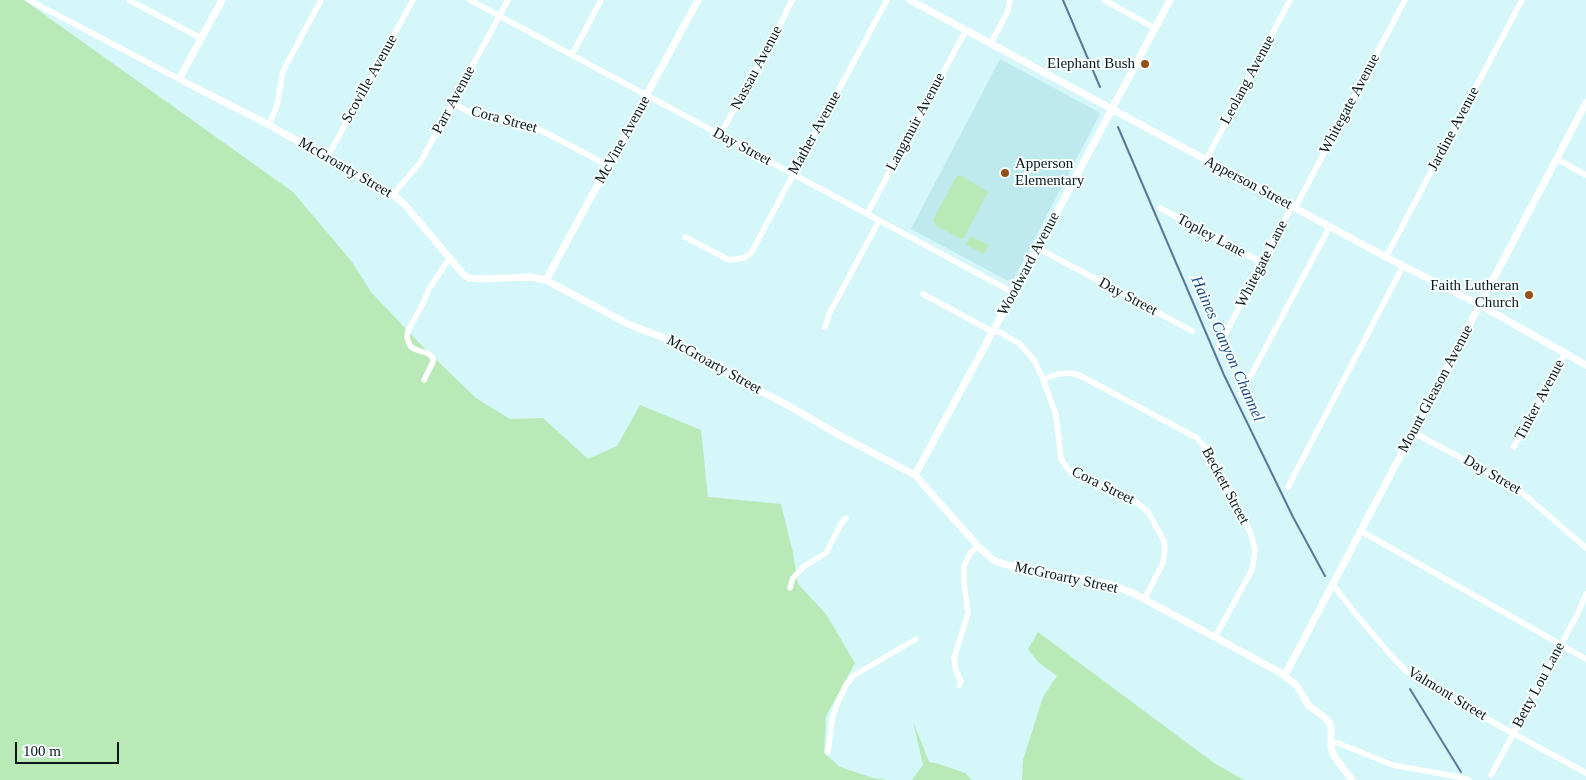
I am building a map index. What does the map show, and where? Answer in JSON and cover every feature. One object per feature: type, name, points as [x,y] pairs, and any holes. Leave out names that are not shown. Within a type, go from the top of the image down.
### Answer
[{"type":"street","name":"McGroarty Street","points":[[29,0],[269,125],[394,195],[464,275],[469,278],[537,277],[546,280],[630,325],[667,339],[839,436],[915,475],[990,558],[1006,565],[1109,584],[1144,598],[1285,675],[1297,686],[1309,706],[1327,720],[1331,729],[1331,743],[1336,759],[1352,780]]},
{"type":"street","points":[[129,0],[201,38]]},
{"type":"street","points":[[180,79],[222,0]]},
{"type":"street","points":[[269,125],[277,105],[283,71],[321,0]]},
{"type":"street","name":"Scoville Avenue","points":[[327,158],[413,0]]},
{"type":"street","name":"Day Street","points":[[470,0],[1014,293]]},
{"type":"street","name":"Parr Avenue","points":[[394,195],[420,164],[508,0]]},
{"type":"street","points":[[572,55],[602,0]]},
{"type":"street","name":"McVine Avenue","points":[[546,280],[698,0]]},
{"type":"street","name":"Nassau Avenue","points":[[720,135],[792,0]]},
{"type":"street","name":"Mather Avenue","points":[[685,237],[730,260],[747,256],[751,252],[887,0]]},
{"type":"street","name":"Apperson Street","points":[[910,0],[1386,257],[1480,305],[1586,365]]},
{"type":"street","points":[[991,44],[1008,11],[1010,0]]},
{"type":"street","points":[[1104,0],[1155,28]]},
{"type":"street","name":"Woodward Avenue","points":[[915,475],[1170,0]]},
{"type":"street","name":"Leolang Avenue","points":[[1206,160],[1290,0]]},
{"type":"street","name":"Whitegate Avenue","points":[[1293,207],[1405,0]]},
{"type":"street","name":"Jardine Avenue","points":[[1386,257],[1522,0]]},
{"type":"street","name":"Langmuir Avenue","points":[[867,214],[966,30]]},
{"type":"street","name":"Cora Street","points":[[452,103],[475,115],[533,126],[609,166]]},
{"type":"street","name":"Mount Gleason Avenue","points":[[1285,675],[1586,103]]},
{"type":"street","points":[[1557,159],[1586,175]]},
{"type":"street","name":"Whitegate Lane","points":[[1218,348],[1293,207]]},
{"type":"street","name":"Topley Lane","points":[[1160,208],[1263,263]]},
{"type":"street","points":[[825,327],[828,314],[879,221]]},
{"type":"street","points":[[1240,394],[1330,226]]},
{"type":"street","name":"Day Street","points":[[1038,248],[1192,331]]},
{"type":"street","points":[[424,380],[433,362],[433,358],[429,354],[411,347],[408,341],[408,331],[429,288],[450,259]]},
{"type":"street","points":[[1288,487],[1403,266]]},
{"type":"street","name":"Cora Street","points":[[923,294],[1015,340],[1026,349],[1034,360],[1043,379],[1056,415],[1060,456],[1066,467],[1079,478],[1113,490],[1143,506],[1148,512],[1164,541],[1165,549],[1163,563],[1144,598]]},
{"type":"street","name":"Tinker Avenue","points":[[1514,447],[1565,353]]},
{"type":"street","name":"Beckett Street","points":[[1043,379],[1058,374],[1071,373],[1081,376],[1198,438],[1211,454],[1251,534],[1255,550],[1252,570],[1215,637]]},
{"type":"street","name":"Day Street","points":[[1413,432],[1518,488],[1586,548]]},
{"type":"street","points":[[790,588],[793,578],[803,567],[826,553],[846,518]]},
{"type":"street","points":[[1361,531],[1586,659]]},
{"type":"street","points":[[959,685],[961,681],[956,671],[954,658],[968,613],[963,579],[964,566],[970,552],[978,546]]},
{"type":"street","name":"Valmont Street","points":[[1333,585],[1378,641],[1406,671],[1432,689],[1586,773]]},
{"type":"street","name":"Betty Lou Lane","points":[[1492,775],[1586,594]]},
{"type":"street","points":[[828,752],[832,720],[837,704],[846,685],[853,676],[916,639]]},
{"type":"street","points":[[1331,743],[1338,743],[1393,765],[1458,776],[1469,780]]},
{"type":"shaded area","name":"Apperson Elementary","points":[[1000,59],[1100,114],[1014,278],[1008,281],[911,229]]},
{"type":"green space","points":[[0,0],[24,0],[293,192],[352,262],[371,292],[424,348],[476,398],[510,419],[543,418],[588,459],[617,446],[640,405],[701,430],[708,497],[781,504],[793,553],[798,584],[826,614],[855,663],[826,716],[824,753],[840,767],[873,778],[887,780],[0,780]]},
{"type":"green space","points":[[960,175],[988,192],[964,238],[961,239],[936,226],[933,220],[956,177]]},
{"type":"green space","points":[[971,236],[989,245],[984,254],[966,245]]},
{"type":"green space","points":[[1038,632],[1214,763],[1244,780],[1022,780],[1023,760],[1043,697],[1057,676],[1038,662],[1028,649]]},
{"type":"green space","points":[[913,721],[929,762],[965,773],[972,780],[912,780],[923,765]]},
{"type":"waterway","name":"Haines Canyon Channel","points":[[1063,0],[1100,87]]},
{"type":"waterway","name":"Haines Canyon Channel","points":[[1118,127],[1224,375],[1293,517],[1325,576]]},
{"type":"waterway","name":"Haines Canyon Channel","points":[[1410,689],[1461,772]]},
{"type":"place","name":"Elephant Bush","points":[[1145,64]]},
{"type":"place","name":"Apperson Elementary","points":[[1005,173]]},
{"type":"place","name":"Faith Lutheran Church","points":[[1529,295]]}]
